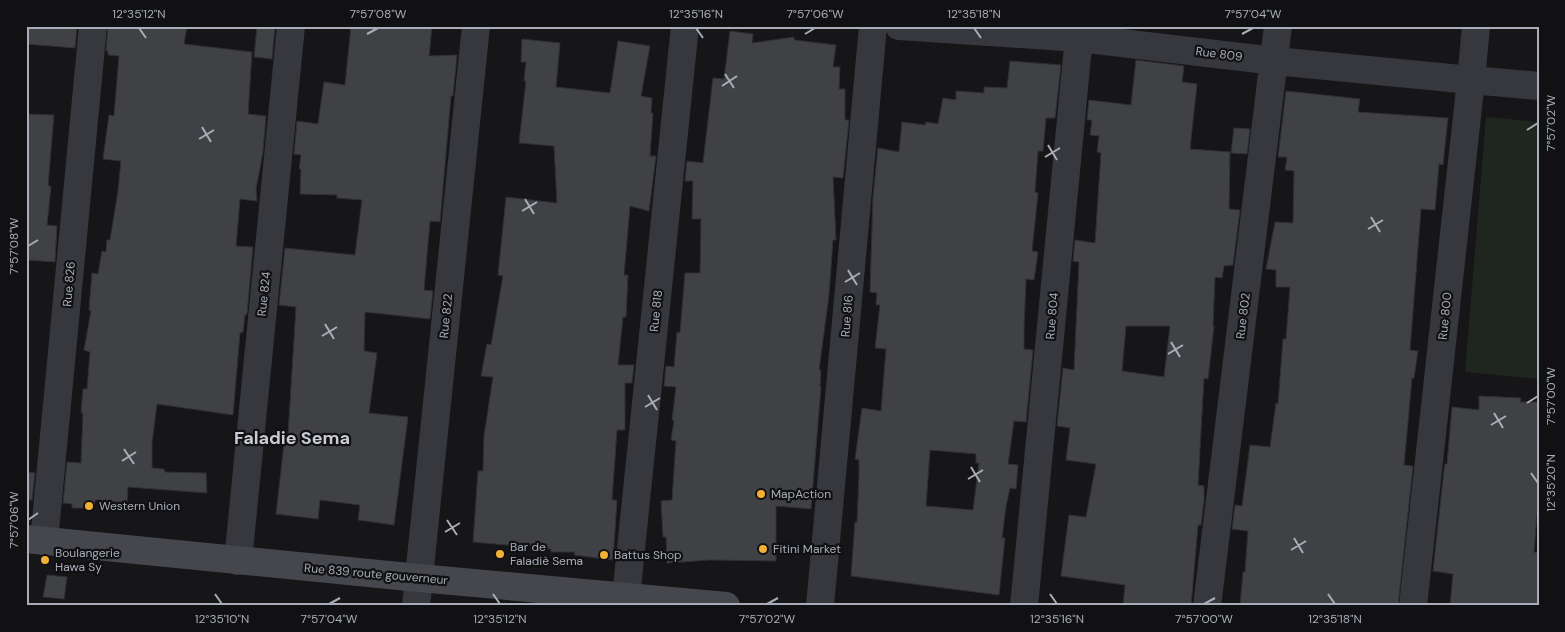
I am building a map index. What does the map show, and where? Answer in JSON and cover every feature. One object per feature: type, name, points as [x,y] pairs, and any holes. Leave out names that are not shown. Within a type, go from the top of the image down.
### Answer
[{"type":"street","name":"Rue 826","points":[[35,540],[93,26]]},
{"type":"street","name":"Rue 824","points":[[238,561],[291,26]]},
{"type":"street","name":"Rue 822","points":[[416,606],[476,26]]},
{"type":"street","name":"Rue 818","points":[[626,597],[684,26]]},
{"type":"street","name":"Rue 816","points":[[820,606],[873,26]]},
{"type":"street","name":"Rue 809","points":[[899,26],[1079,32],[1275,61],[1539,86]]},
{"type":"street","name":"Rue 802","points":[[1207,606],[1278,26]]},
{"type":"street","name":"Rue 800","points":[[1413,606],[1476,26]]},
{"type":"street","name":"Rue 804","points":[[1024,606],[1079,32]]},
{"type":"street","name":"Rue 839 route gouverneur","points":[[35,540],[238,561],[726,606]]},
{"type":"shaded area","points":[[1486,117],[1539,122],[1539,379],[1465,372]]},
{"type":"building","points":[[26,26],[77,26],[75,48],[26,44]]},
{"type":"building","points":[[108,26],[187,26],[184,44],[252,52],[248,114],[266,116],[263,152],[256,189],[257,201],[240,199],[236,246],[253,247],[247,314],[245,315],[243,332],[240,333],[233,415],[157,404],[152,443],[152,468],[164,469],[165,472],[206,473],[207,493],[128,487],[127,503],[95,500],[94,508],[72,508],[72,504],[63,503],[67,462],[81,463],[83,413],[81,413],[83,389],[87,389],[90,352],[84,350],[91,311],[89,310],[92,273],[98,274],[102,251],[106,252],[107,240],[110,240],[121,161],[103,159],[109,115],[114,116],[119,56],[108,55],[108,51],[106,51]]},
{"type":"building","points":[[257,26],[275,26],[272,59],[254,57]]},
{"type":"building","points":[[351,26],[432,26],[429,56],[457,55],[453,96],[451,96],[440,222],[430,221],[424,290],[433,291],[430,319],[365,312],[364,351],[377,353],[369,413],[408,417],[394,525],[358,520],[360,505],[320,500],[318,519],[276,514],[285,435],[288,435],[296,307],[279,305],[285,248],[355,255],[362,200],[337,198],[337,195],[300,194],[301,169],[299,169],[301,155],[294,154],[297,121],[318,124],[324,82],[345,85]]},
{"type":"building","points":[[730,31],[753,34],[752,43],[794,37],[794,40],[836,45],[833,67],[840,67],[839,89],[845,89],[845,120],[849,120],[843,178],[833,177],[836,240],[833,240],[829,295],[819,370],[821,370],[821,387],[811,509],[776,506],[776,561],[710,560],[667,563],[666,537],[663,537],[661,501],[672,500],[676,441],[671,440],[676,387],[664,386],[666,366],[674,367],[677,332],[680,333],[685,273],[700,273],[701,219],[692,219],[693,181],[685,181],[687,161],[703,163],[713,78],[724,79]]},
{"type":"building","points":[[522,39],[560,43],[556,87],[610,93],[618,41],[650,46],[641,96],[652,98],[651,113],[653,113],[650,156],[656,156],[649,211],[630,206],[624,275],[628,275],[626,317],[623,317],[618,365],[634,365],[632,383],[625,383],[625,430],[617,430],[612,500],[617,500],[613,560],[574,555],[575,552],[551,552],[551,549],[473,542],[478,471],[483,471],[484,436],[493,377],[481,376],[487,344],[491,345],[503,276],[498,275],[506,197],[557,203],[554,146],[519,143],[526,81],[524,81],[526,62],[521,62]]},
{"type":"building","points":[[1136,60],[1184,66],[1182,82],[1197,84],[1190,149],[1230,152],[1229,209],[1240,210],[1233,265],[1224,266],[1222,278],[1215,277],[1214,326],[1208,379],[1204,378],[1198,485],[1204,486],[1204,501],[1201,525],[1198,525],[1191,606],[1123,605],[1125,585],[1061,576],[1069,515],[1086,517],[1096,464],[1066,460],[1070,428],[1057,426],[1063,368],[1074,370],[1079,262],[1073,261],[1075,240],[1095,243],[1101,153],[1097,152],[1099,136],[1090,135],[1092,120],[1087,120],[1089,100],[1131,105]],"holes":[[[1126,326],[1170,326],[1164,377],[1122,371]]]},
{"type":"building","points":[[1010,61],[1061,65],[1055,118],[1046,118],[1043,151],[1038,151],[1035,192],[1038,193],[1032,251],[1038,252],[1034,280],[1026,279],[1024,329],[1024,349],[1033,350],[1026,422],[1014,421],[1008,464],[1018,465],[1016,489],[1010,488],[1006,506],[1002,538],[1005,538],[999,595],[851,576],[855,522],[857,522],[859,476],[859,460],[855,459],[862,408],[881,411],[886,349],[875,348],[880,305],[876,305],[877,293],[870,292],[873,197],[878,148],[899,152],[902,122],[925,125],[926,122],[938,124],[943,98],[956,100],[956,91],[984,93],[984,87],[1007,88]],"holes":[[[930,450],[976,454],[976,463],[979,463],[973,510],[926,506]]]},
{"type":"building","points":[[1286,91],[1360,99],[1358,112],[1448,118],[1443,165],[1439,164],[1435,210],[1421,209],[1410,350],[1418,351],[1414,378],[1412,378],[1404,465],[1413,466],[1398,606],[1240,606],[1248,531],[1232,529],[1235,505],[1242,506],[1250,445],[1270,447],[1276,403],[1278,404],[1283,339],[1286,339],[1290,287],[1276,287],[1276,270],[1266,269],[1275,222],[1293,223],[1294,171],[1285,170],[1287,157],[1278,157]]},
{"type":"building","points":[[26,114],[54,115],[48,185],[51,187],[47,225],[57,226],[55,262],[26,260]]},
{"type":"building","points":[[1234,128],[1250,129],[1247,154],[1231,153]]},
{"type":"building","points":[[1479,396],[1521,398],[1520,402],[1539,402],[1539,514],[1537,514],[1534,552],[1539,553],[1539,606],[1450,606],[1453,574],[1433,571],[1444,470],[1445,464],[1447,464],[1452,407],[1479,410]]},
{"type":"building","points":[[26,472],[35,473],[32,500],[26,500]]},
{"type":"building","points":[[47,575],[67,577],[64,599],[43,597]]},
{"type":"place","name":"MapAction","points":[[761,494]]},
{"type":"place","name":"Western Union","points":[[89,506]]},
{"type":"place","name":"Fitini Market","points":[[763,549]]},
{"type":"place","name":"Bar de Faladiè Sema","points":[[500,554]]},
{"type":"place","name":"Battus Shop","points":[[604,555]]},
{"type":"place","name":"Boulangerie Hawa Sy","points":[[45,560]]},
{"type":"district","name":"Faladie Sema","points":[[292,438]]}]
